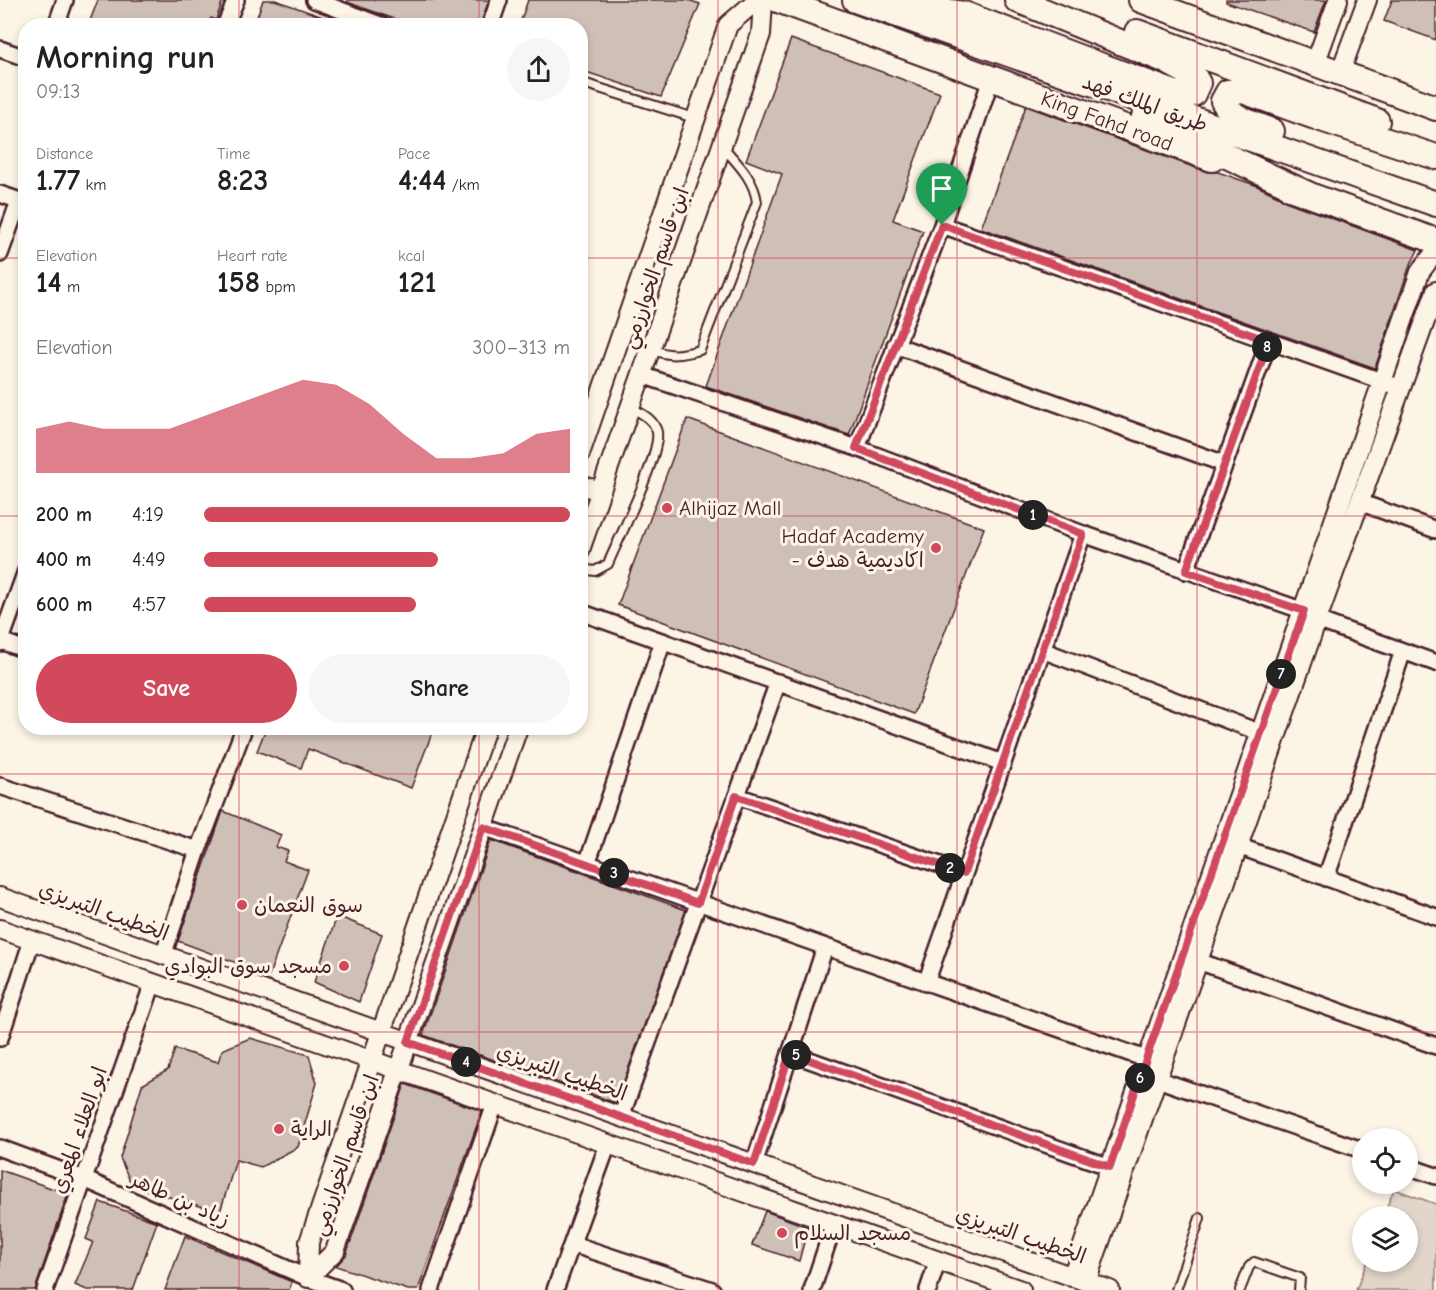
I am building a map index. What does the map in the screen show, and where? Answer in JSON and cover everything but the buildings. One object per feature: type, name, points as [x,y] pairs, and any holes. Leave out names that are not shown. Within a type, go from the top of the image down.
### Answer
[{"type":"main road","name":"King Fahd road","points":[[778,0],[1436,241]]},
{"type":"main road","name":"طريق الملك فهد","points":[[855,0],[1436,204]]},
{"type":"main road","points":[[878,0],[963,14],[1174,93],[1193,94],[1198,83],[1194,76],[1164,60],[1017,0]]},
{"type":"main road","points":[[1050,0],[1436,143]]},
{"type":"main road","points":[[1141,0],[1436,108]]},
{"type":"main road","points":[[1017,57],[1310,195]]},
{"type":"main road","points":[[1436,157],[1243,91],[1228,92],[1223,101],[1228,111],[1239,118],[1436,195]]},
{"type":"street","points":[[59,18],[65,0]]},
{"type":"street","points":[[228,18],[236,0]]},
{"type":"street","points":[[314,0],[354,18]]},
{"type":"street","points":[[493,18],[499,0]]},
{"type":"street","name":"ابن قاسم الخوارزمي","points":[[588,431],[728,25],[757,0]]},
{"type":"street","name":"ابن قاسم الخوارزمي","points":[[588,528],[761,34],[763,0]]},
{"type":"street","points":[[1315,64],[1338,0]]},
{"type":"street","points":[[1340,73],[1367,0]]},
{"type":"street","points":[[0,49],[18,55]]},
{"type":"street","points":[[856,448],[942,225],[991,79]]},
{"type":"street","points":[[0,194],[18,201]]},
{"type":"street","points":[[0,255],[18,212]]},
{"type":"street","points":[[942,225],[1401,388]]},
{"type":"street","points":[[1079,1279],[1157,1079],[1238,846],[1420,272],[1436,251]]},
{"type":"street","points":[[1079,1279],[1110,1167],[1146,1059],[1261,733],[1359,502],[1436,291]]},
{"type":"street","points":[[1186,571],[1269,341]]},
{"type":"street","points":[[896,345],[1225,464]]},
{"type":"street","points":[[642,375],[856,448],[1436,663]]},
{"type":"street","points":[[588,487],[601,491]]},
{"type":"street","points":[[1359,502],[1436,530]]},
{"type":"street","points":[[926,983],[1083,534]]},
{"type":"street","points":[[18,593],[0,642],[18,648]]},
{"type":"street","points":[[588,615],[1003,763]]},
{"type":"street","points":[[587,864],[663,641]]},
{"type":"street","points":[[1042,650],[1261,733]]},
{"type":"street","points":[[1326,878],[1403,651]]},
{"type":"street","points":[[621,1117],[778,682]]},
{"type":"street","points":[[163,956],[198,850],[241,735]]},
{"type":"street","name":"ابن قاسم الخوارزمي","points":[[305,1284],[309,1242],[484,735]]},
{"type":"street","name":"ابن قاسم الخوارزمي","points":[[305,1284],[335,1251],[516,735]]},
{"type":"street","points":[[0,786],[198,850]]},
{"type":"street","points":[[736,796],[964,873]]},
{"type":"street","points":[[483,827],[1146,1059]]},
{"type":"street","points":[[1238,846],[1436,917]]},
{"type":"street","name":"الخطيب التبريزي","points":[[0,897],[1110,1290]]},
{"type":"street","points":[[0,929],[1021,1290]]},
{"type":"street","points":[[0,1038],[32,940]]},
{"type":"street","points":[[754,1164],[825,947]]},
{"type":"street","points":[[1198,961],[1436,1046]]},
{"type":"street","name":"ابو العلاء المعري","points":[[45,1290],[153,983]]},
{"type":"street","points":[[790,1053],[1110,1167]]},
{"type":"street","points":[[1157,1079],[1352,1147]]},
{"type":"street","points":[[430,1290],[495,1104]]},
{"type":"street","points":[[555,1290],[608,1144]]},
{"type":"street","name":"زياد بن طاهر","points":[[0,1148],[84,1179],[305,1284],[342,1290]]},
{"type":"street","points":[[1418,1170],[1436,1176]]},
{"type":"street","points":[[812,1290],[834,1224]]},
{"type":"street","points":[[572,1244],[712,1290]]},
{"type":"street","points":[[928,1290],[938,1260]]},
{"type":"lane","points":[[588,85],[696,119]]},
{"type":"lane","points":[[651,349],[664,355],[680,356],[700,350],[757,202],[755,189],[745,172],[722,146]]},
{"type":"lane","points":[[588,570],[596,571],[608,564],[654,456],[657,433],[652,422],[630,407]]},
{"type":"lane","points":[[1176,1290],[1200,1218]]},
{"type":"lane","points":[[1240,1290],[1249,1267],[1254,1262],[1300,1278],[1299,1290]]},
{"type":"shaded area","points":[[1392,1194],[1408,1194],[1436,1204],[1436,1290],[1356,1290],[1363,1272],[1418,1272],[1418,1206],[1387,1206]]},
{"type":"place","name":"Alhijaz Mall","points":[[667,508]]},
{"type":"place","name":"Hadaf Academy - اكاديمية هدف","points":[[936,548]]},
{"type":"place","name":"سوق النعمان","points":[[242,905]]},
{"type":"place","name":"مسجد سوق البوادي","points":[[344,966]]},
{"type":"place","name":"الراية","points":[[279,1129]]},
{"type":"place","name":"مسجد السلام","points":[[782,1233]]},
{"type":"route","points":[[942,225],[1269,341],[1186,571],[1304,611],[1110,1167],[790,1053],[754,1164],[408,1042],[483,827],[698,903],[736,796],[964,873],[1083,534],[856,448],[942,225]]}]
